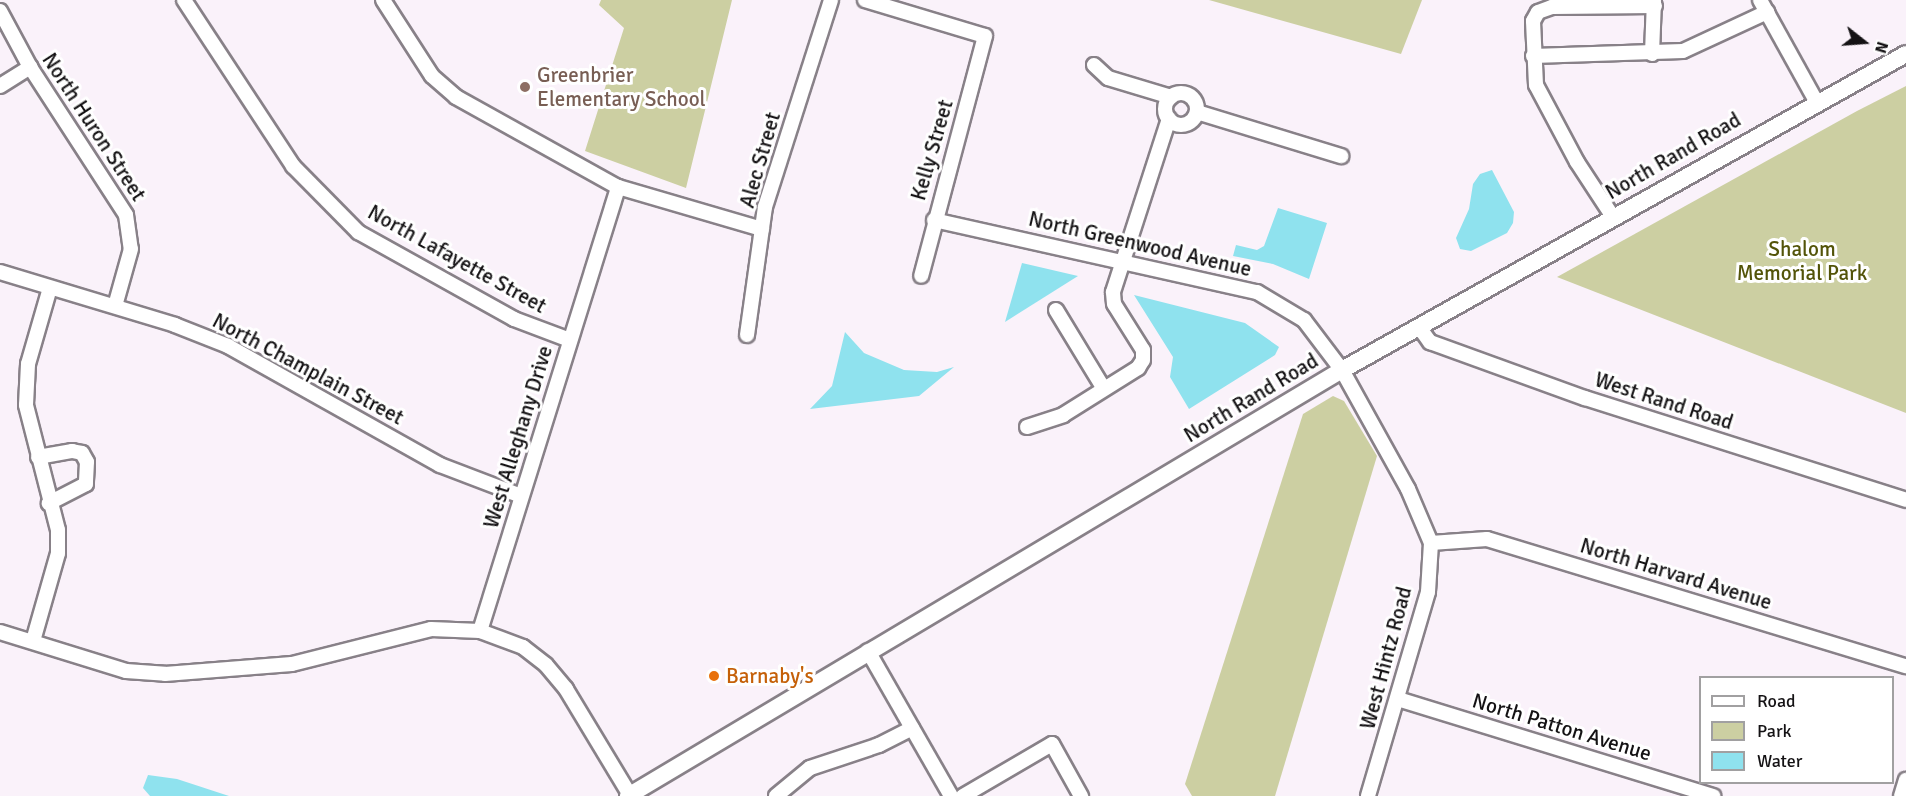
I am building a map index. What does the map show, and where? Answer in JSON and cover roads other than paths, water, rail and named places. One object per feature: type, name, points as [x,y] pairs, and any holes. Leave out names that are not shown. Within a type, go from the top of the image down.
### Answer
[{"type":"main road","name":"North Rand Road","points":[[629,795],[1342,370],[1816,101],[1906,54]]},
{"type":"street","name":"North Lafayette Street","points":[[184,0],[293,166],[358,232],[514,319],[570,340]]},
{"type":"street","points":[[383,0],[432,76],[456,97],[618,187],[762,229]]},
{"type":"street","name":"Alec Street","points":[[747,335],[765,207],[831,0]]},
{"type":"street","name":"Kelly Street","points":[[865,0],[985,36],[934,220],[921,276]]},
{"type":"street","points":[[1613,217],[1577,162],[1536,85],[1533,21],[1543,9],[1654,3],[1652,54]]},
{"type":"street","points":[[1533,56],[1652,54],[1699,46],[1763,6],[1816,101]]},
{"type":"street","name":"North Huron Street","points":[[0,11],[6,40],[30,67],[126,215],[131,249],[115,306]]},
{"type":"street","points":[[1094,65],[1108,78],[1171,97],[1188,94],[1196,102],[1197,112],[1192,121],[1182,125],[1168,119]]},
{"type":"street","points":[[0,86],[30,67]]},
{"type":"street","points":[[1027,427],[1063,415],[1138,368],[1143,360],[1143,350],[1114,304],[1113,292],[1168,119],[1165,110],[1171,97]]},
{"type":"street","points":[[1197,112],[1341,156]]},
{"type":"street","name":"West Alleghany Drive","points":[[480,631],[618,187]]},
{"type":"street","name":"North Greenwood Avenue","points":[[934,220],[1257,292],[1304,320],[1342,370]]},
{"type":"street","name":"North Champlain Street","points":[[0,272],[115,306],[228,346],[440,465],[521,496]]},
{"type":"street","points":[[33,641],[58,553],[58,530],[38,457],[26,395],[28,364],[50,288]]},
{"type":"street","points":[[1056,310],[1104,389]]},
{"type":"street","name":"West Rand Road","points":[[1419,327],[1430,342],[1585,398],[1906,500]]},
{"type":"street","name":"West Hintz Road","points":[[1342,370],[1408,489],[1431,543],[1428,592],[1368,796]]},
{"type":"street","points":[[38,457],[72,451],[82,453],[87,462],[86,484],[49,503]]},
{"type":"street","name":"North Harvard Avenue","points":[[1431,543],[1487,539],[1906,666]]},
{"type":"street","points":[[0,632],[126,671],[165,674],[292,664],[431,629],[480,631],[522,646],[546,664],[566,689],[629,795]]},
{"type":"street","points":[[868,651],[951,796]]},
{"type":"street","name":"North Patton Avenue","points":[[1398,699],[1713,796]]},
{"type":"street","points":[[776,796],[810,768],[879,745],[912,728]]},
{"type":"street","points":[[963,796],[1052,744],[1081,796]]},
{"type":"street","points":[[1901,796],[1906,780]]},
{"type":"water","points":[[1492,170],[1514,212],[1513,223],[1507,233],[1471,251],[1460,249],[1456,238],[1469,209],[1473,184],[1480,174]]},
{"type":"water","points":[[1278,208],[1327,223],[1309,279],[1273,264],[1233,256],[1236,245],[1257,250],[1264,246]]},
{"type":"water","points":[[1022,263],[1078,276],[1005,322]]},
{"type":"water","points":[[1134,295],[1245,323],[1279,347],[1275,355],[1189,409],[1170,377],[1173,357]]},
{"type":"water","points":[[845,332],[864,353],[904,370],[937,372],[954,367],[919,396],[810,409],[832,386]]},
{"type":"water","points":[[148,775],[177,779],[229,796],[150,796],[143,788]]},
{"type":"place","name":"Greenbrier Elementary School","points":[[525,87]]},
{"type":"place","name":"Barnaby's","points":[[714,676]]},
{"type":"park label","name":"Shalom Memorial Park","points":[[1802,261]]}]
